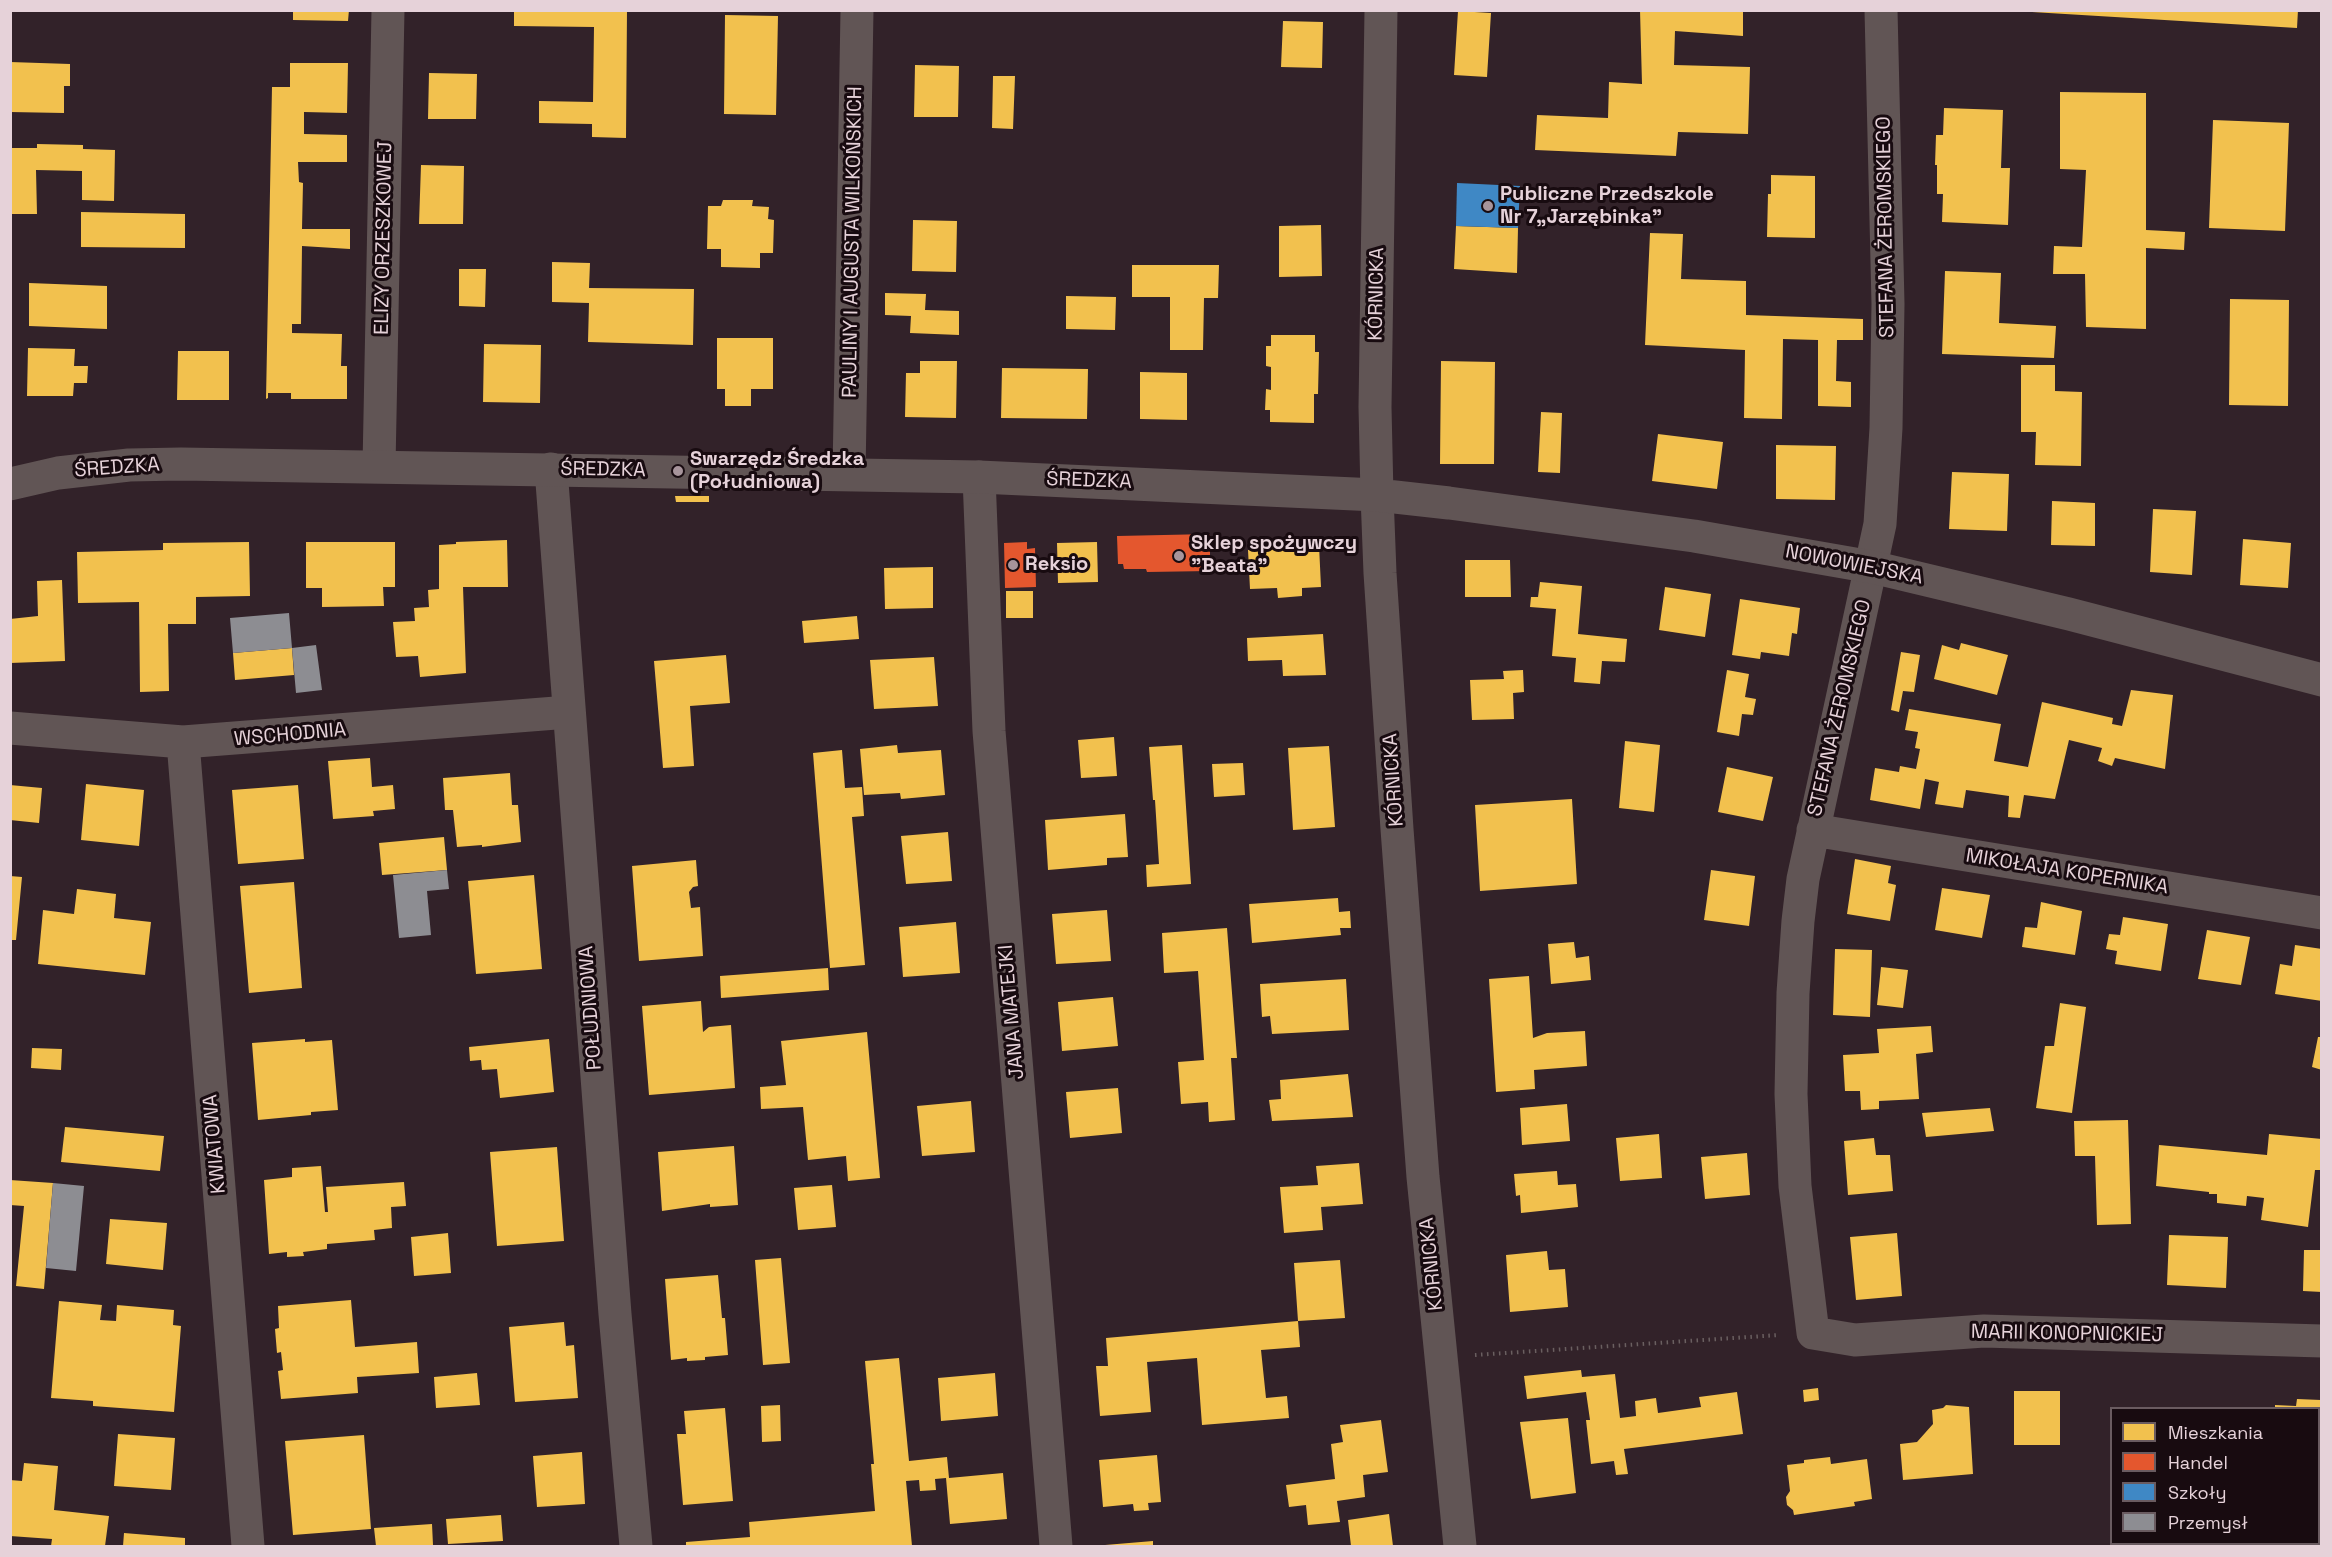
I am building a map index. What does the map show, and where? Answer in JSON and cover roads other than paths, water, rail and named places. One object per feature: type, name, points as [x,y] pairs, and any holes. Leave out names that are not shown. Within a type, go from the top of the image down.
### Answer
[{"type":"street","name":"ELIZY ORZESZKOWEJ","points":[[379,466],[388,10]]},
{"type":"street","name":"PAULINY I AUGUSTA WILKOŃSKICH","points":[[849,474],[857,10]]},
{"type":"street","name":"KÓRNICKA","points":[[1381,10],[1375,407],[1380,573],[1423,1177],[1460,1546]]},
{"type":"street","name":"STEFANA ŻEROMSKIEGO","points":[[1813,1333],[1795,1186],[1791,1053],[1798,921],[1813,830],[1880,524],[1886,428],[1888,303],[1881,10]]},
{"type":"street","name":"ŚREDZKA","points":[[10,484],[58,473],[129,465],[181,464],[979,477],[1377,495]]},
{"type":"street","name":"POŁUDNIOWA","points":[[551,470],[614,1302],[636,1546]]},
{"type":"street","name":"JANA MATEJKI","points":[[979,477],[989,730],[1056,1546]]},
{"type":"street","name":"NOWOWIEJSKA","points":[[1377,495],[1694,536],[1872,567],[2069,614],[2322,680]]},
{"type":"street","name":"WSCHODNIA","points":[[10,728],[183,742],[569,712]]},
{"type":"street","name":"KWIATOWA","points":[[183,742],[248,1546]]},
{"type":"street","name":"MIKOŁAJA KOPERNIKA","points":[[1813,830],[2322,913]]},
{"type":"street","name":"MARII KONOPNICKIEJ","points":[[1813,1333],[1855,1340],[1984,1331],[2322,1341]]},
{"type":"place","name":"Publiczne Przedszkole Nr 7„Jarzębinka”","points":[[1488,206]]},
{"type":"place","name":"Swarzędz Średzka (Południowa)","points":[[678,471]]},
{"type":"place","name":"Sklep spożywczy \"Beata\"","points":[[1179,556]]},
{"type":"place","name":"Reksio","points":[[1013,565]]}]
